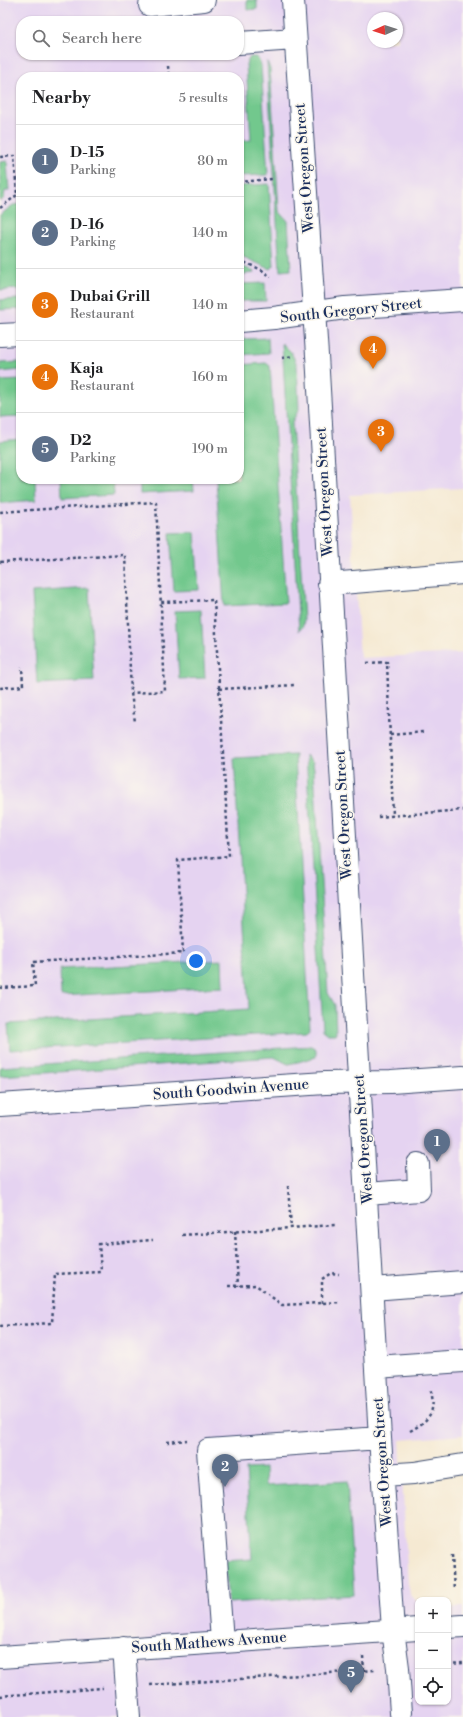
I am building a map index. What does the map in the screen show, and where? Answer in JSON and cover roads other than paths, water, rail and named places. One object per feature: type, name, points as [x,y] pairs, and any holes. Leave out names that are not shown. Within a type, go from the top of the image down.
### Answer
[{"type":"street","points":[[150,5],[204,0]]},
{"type":"street","name":"West Oregon Street","points":[[293,0],[314,312],[329,584],[367,1194],[382,1475],[393,1630],[398,1668],[401,1713]]},
{"type":"street","points":[[244,44],[295,39]]},
{"type":"street","name":"South Gregory Street","points":[[244,320],[274,318],[345,308],[463,300]]},
{"type":"street","points":[[0,335],[16,334]]},
{"type":"street","points":[[329,584],[463,573]]},
{"type":"street","name":"South Goodwin Avenue","points":[[0,1105],[325,1083],[391,1082],[463,1078]]},
{"type":"street","points":[[367,1194],[419,1190],[418,1164]]},
{"type":"street","points":[[372,1288],[463,1282]]},
{"type":"street","points":[[376,1366],[463,1360]]},
{"type":"street","points":[[222,1641],[208,1450],[380,1438]]},
{"type":"street","points":[[382,1475],[463,1465]]},
{"type":"street","points":[[451,1627],[463,1626]]},
{"type":"street","name":"South Mathews Avenue","points":[[0,1657],[415,1629]]},
{"type":"street","points":[[124,1648],[129,1717]]},
{"type":"place","name":"Kaja","points":[[373,369]]},
{"type":"place","name":"Dubai Grill","points":[[381,452]]},
{"type":"place","name":"D-15","points":[[437,1162]]},
{"type":"place","name":"D-16","points":[[225,1487]]},
{"type":"place","name":"D2","points":[[351,1693]]}]
